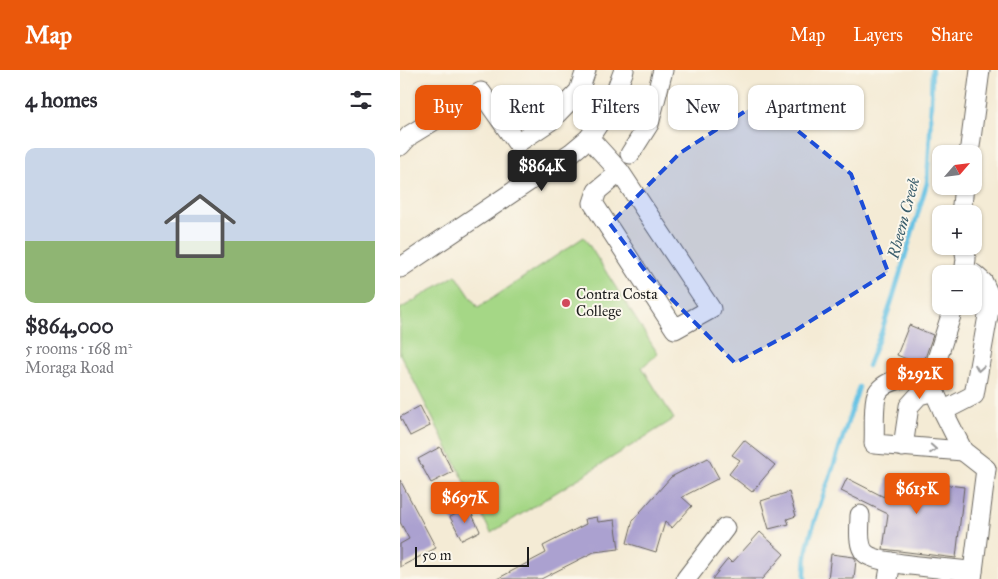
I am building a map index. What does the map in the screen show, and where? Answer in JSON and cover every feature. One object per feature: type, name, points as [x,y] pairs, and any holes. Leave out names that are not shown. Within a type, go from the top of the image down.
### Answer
[{"type":"street","points":[[403,134],[481,92],[517,143],[550,121],[579,91],[586,70]]},
{"type":"street","points":[[400,268],[571,153],[589,138],[612,101],[624,70]]},
{"type":"street","points":[[630,154],[649,124],[663,70]]},
{"type":"street","points":[[970,145],[980,70]]},
{"type":"street","points":[[589,138],[620,172],[712,309],[674,328],[593,203],[597,191],[620,172]]},
{"type":"street","points":[[943,411],[974,395],[991,299],[982,281]]},
{"type":"street","points":[[951,315],[931,378],[934,391],[963,451]]},
{"type":"street","points":[[860,515],[860,544],[864,552],[890,570],[972,575],[992,468],[963,451],[874,444],[876,395],[892,380],[933,371]]},
{"type":"street","points":[[903,447],[909,406],[919,395],[934,391]]},
{"type":"street","points":[[686,579],[724,528]]},
{"type":"highlighted area","points":[[761,101],[851,174],[888,272],[793,332],[735,363],[649,276],[610,224],[680,153]]},
{"type":"green space","points":[[584,237],[658,354],[642,367],[674,419],[491,533],[400,354],[400,309],[456,275],[478,308]]},
{"type":"building","points":[[909,325],[933,335],[924,361],[916,363],[897,355]]},
{"type":"building","points":[[420,406],[430,426],[410,436],[400,417]]},
{"type":"building","points":[[744,440],[775,465],[752,492],[729,474],[740,460],[732,455]]},
{"type":"building","points":[[440,447],[453,472],[431,483],[418,459]]},
{"type":"building","points":[[708,458],[719,478],[682,497],[692,506],[672,528],[665,522],[656,552],[627,543],[633,520],[671,477]]},
{"type":"building","points":[[887,477],[964,487],[956,558],[883,549],[888,514],[841,491],[847,478],[884,497]]},
{"type":"building","points":[[400,480],[436,548],[400,567],[400,544],[409,539],[400,522]]},
{"type":"building","points":[[789,492],[796,516],[787,519],[789,524],[769,529],[761,501]]},
{"type":"building","points":[[469,508],[480,531],[462,540],[450,517]]},
{"type":"building","points":[[597,517],[598,522],[615,520],[619,549],[594,552],[541,579],[497,579],[546,553],[543,546],[586,524],[585,519]]},
{"type":"building","points":[[760,532],[784,554],[762,579],[712,579],[728,559],[732,563]]},
{"type":"building","points":[[831,554],[854,557],[856,560],[854,579],[828,579]]},
{"type":"waterway","name":"Rheem Creek","points":[[868,366],[893,297],[927,183],[932,70]]},
{"type":"waterway","name":"Rheem Creek","points":[[805,579],[809,539],[859,387]]},
{"type":"place","name":"Contra Costa College","points":[[566,303]]}]
